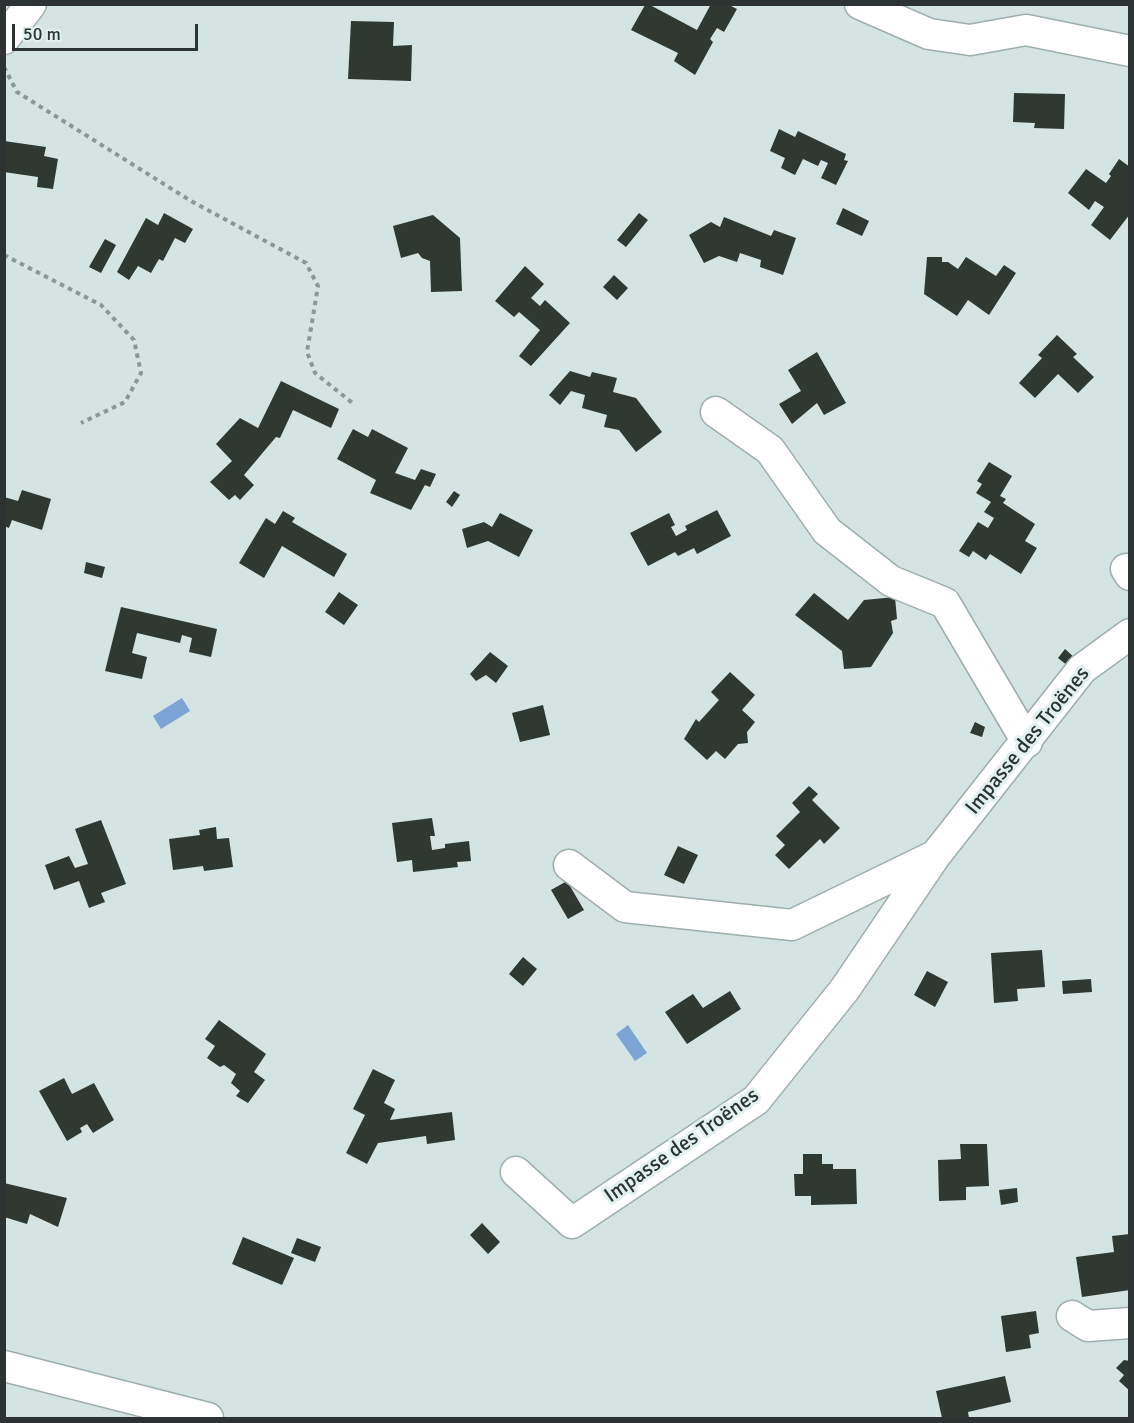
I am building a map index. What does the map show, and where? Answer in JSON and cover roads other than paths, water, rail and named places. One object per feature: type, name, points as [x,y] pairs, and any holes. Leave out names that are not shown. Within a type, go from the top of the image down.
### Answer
[{"type":"street","points":[[4,39],[31,4]]},
{"type":"street","points":[[860,4],[929,34],[970,40],[1026,30],[1130,51]]},
{"type":"street","points":[[716,412],[770,450],[827,531],[891,581],[945,603],[1027,742]]},
{"type":"street","name":"Impasse des Troënes","points":[[516,1172],[572,1223],[756,1100],[845,989],[935,856],[1083,669],[1130,634]]},
{"type":"street","name":"Impasse des Troënes","points":[[569,865],[625,907],[792,925],[935,856]]},
{"type":"street","points":[[1071,1317],[1088,1326],[1130,1323]]},
{"type":"street","points":[[4,1366],[208,1419]]},
{"type":"water","points":[[182,698],[190,711],[161,729],[153,716]]},
{"type":"water","points":[[628,1025],[647,1053],[635,1061],[616,1034]]}]
